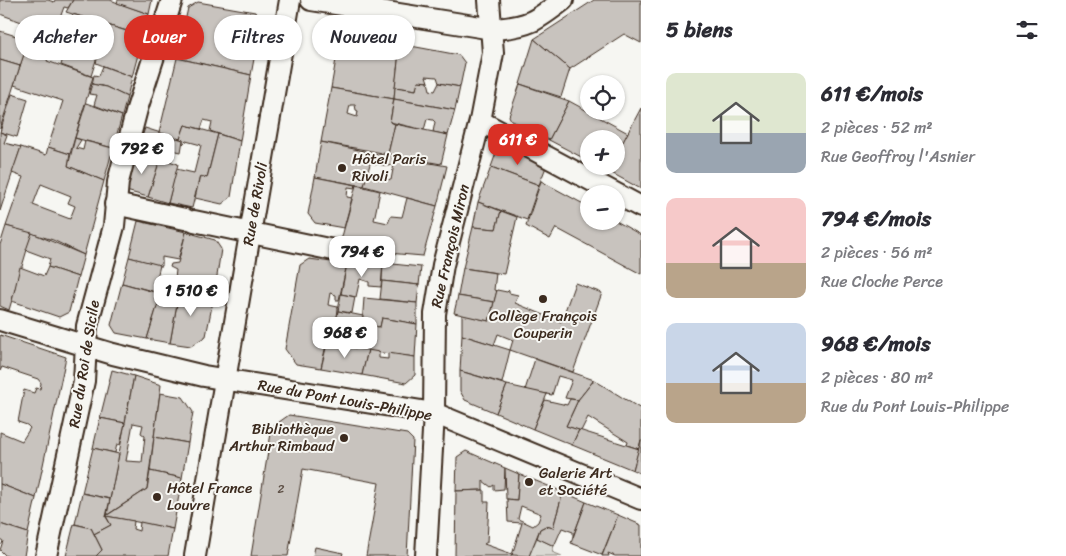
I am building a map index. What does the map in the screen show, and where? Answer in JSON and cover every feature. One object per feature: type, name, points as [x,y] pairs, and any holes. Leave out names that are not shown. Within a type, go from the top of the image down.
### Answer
[{"type":"street","name":"Rue du Roi de Sicile","points":[[46,556],[84,381],[88,347],[87,326],[114,226],[118,182],[137,109],[172,0]]},
{"type":"street","name":"Rue de Rivoli","points":[[195,556],[234,381],[250,233],[290,0]]},
{"type":"street","points":[[311,0],[493,29],[520,27],[539,18],[563,0]]},
{"type":"street","name":"Rue François Miron","points":[[426,556],[434,413],[435,314],[443,264],[480,121],[494,53],[489,0]]},
{"type":"street","points":[[480,121],[641,207]]},
{"type":"street","points":[[115,204],[338,251]]},
{"type":"street","name":"Rue du Pont Louis-Philippe","points":[[0,320],[88,347],[234,381],[434,413],[641,499]]},
{"type":"shaded area","points":[[537,538],[554,546],[552,552],[562,556],[529,556]]},
{"type":"building","points":[[0,0],[48,0],[54,2],[55,0],[73,0],[68,8],[64,7],[61,15],[15,15],[15,20],[0,14]]},
{"type":"building","points":[[73,0],[110,0],[149,14],[124,15],[124,30],[114,27],[114,15],[76,15],[66,12]]},
{"type":"building","points":[[118,0],[152,0],[149,14],[117,3]]},
{"type":"building","points":[[594,0],[641,0],[641,43],[624,34],[570,69],[534,39]]},
{"type":"building","points":[[198,2],[255,12],[257,15],[214,15],[214,60],[254,60],[251,75],[186,60],[204,60],[204,15],[186,15],[188,8]]},
{"type":"building","points":[[114,27],[124,30],[124,60],[137,60],[132,77],[96,63],[97,60],[114,60]]},
{"type":"building","points":[[0,31],[15,36],[15,60],[22,60],[20,66],[0,60]]},
{"type":"building","points":[[534,39],[570,69],[561,97],[520,84]]},
{"type":"building","points":[[415,47],[459,55],[465,63],[460,87],[439,83],[437,77],[426,76],[428,82],[418,81],[416,90],[395,87],[398,60],[415,60]]},
{"type":"building","points":[[0,60],[20,66],[0,129]]},
{"type":"building","points":[[22,60],[47,60],[93,77],[70,154],[48,147],[63,101],[14,85]]},
{"type":"building","points":[[62,60],[96,60],[91,76],[61,65]]},
{"type":"building","points":[[177,60],[186,60],[251,75],[240,141],[210,131],[212,122],[204,120],[201,129],[185,125],[180,139],[159,133]]},
{"type":"building","points":[[336,60],[398,60],[394,99],[331,88]]},
{"type":"building","points":[[103,66],[132,77],[127,97],[106,87],[92,84],[94,75],[99,76]]},
{"type":"building","points":[[418,81],[428,82],[430,90],[435,91],[439,83],[460,87],[455,110],[394,99],[395,87],[416,90]]},
{"type":"building","points":[[92,84],[106,87],[127,97],[122,116],[94,105],[97,95],[89,94]]},
{"type":"building","points":[[520,84],[569,101],[549,140],[511,120],[509,116]]},
{"type":"building","points":[[331,88],[394,99],[390,122],[395,124],[388,154],[321,142]],"holes":[[[350,105],[355,105],[358,111],[357,117],[348,114]]]},
{"type":"building","points":[[12,94],[28,99],[17,137],[0,132]]},
{"type":"building","points":[[394,99],[455,110],[448,135],[433,132],[435,122],[433,120],[427,119],[424,130],[390,122]]},
{"type":"building","points":[[569,101],[580,107],[580,120],[604,120],[622,130],[580,130],[580,156],[549,140]]},
{"type":"building","points":[[86,103],[122,116],[113,148],[75,138]]},
{"type":"building","points":[[641,108],[641,189],[615,175],[625,175],[625,138]]},
{"type":"building","points":[[395,124],[448,135],[441,164],[388,154]]},
{"type":"building","points":[[185,125],[218,134],[207,178],[200,176],[192,208],[168,203],[176,169],[194,173],[201,145],[186,141],[183,144],[183,140],[180,139]]},
{"type":"building","points":[[145,128],[183,140],[181,152],[168,149],[166,156],[169,161],[178,164],[168,203],[148,197],[160,159],[136,154]]},
{"type":"building","points":[[0,132],[7,135],[4,143],[21,147],[0,211]]},
{"type":"building","points":[[218,134],[240,141],[231,197],[222,204],[195,198],[200,176],[207,178]]},
{"type":"building","points":[[75,138],[81,140],[76,148],[83,150],[85,141],[113,148],[104,181],[68,166]]},
{"type":"building","name":"Hôtel Paris Rivoli","points":[[321,142],[373,153],[364,186],[315,177]]},
{"type":"building","points":[[499,145],[546,167],[539,185],[491,167]]},
{"type":"building","points":[[21,147],[46,155],[48,147],[70,154],[68,166],[104,181],[84,255],[53,240],[6,226],[23,177],[12,173]],"holes":[[[41,184],[71,196],[68,203],[75,206],[70,219],[33,205]]]},
{"type":"building","points":[[373,153],[447,166],[437,206],[364,186],[367,174],[391,180],[394,164],[388,166],[370,163]]},
{"type":"building","points":[[136,154],[160,159],[148,197],[126,191],[125,189]]},
{"type":"building","points":[[491,167],[539,185],[527,220],[478,202]]},
{"type":"building","points":[[315,177],[356,185],[355,188],[348,187],[347,197],[352,198],[344,228],[315,223],[308,214]]},
{"type":"building","points":[[541,181],[580,202],[580,230],[625,230],[625,226],[641,235],[641,274],[556,228],[550,239],[526,226]]},
{"type":"building","points":[[356,185],[380,191],[374,220],[388,223],[391,216],[402,217],[407,198],[437,206],[423,256],[388,253],[340,244]]},
{"type":"building","points":[[478,202],[501,211],[496,229],[473,227]]},
{"type":"building","points":[[501,211],[517,217],[504,274],[463,268],[473,227],[496,229]]},
{"type":"building","points":[[138,221],[186,232],[178,260],[162,257],[162,266],[160,266],[129,257]]},
{"type":"building","points":[[6,226],[32,233],[9,310],[0,306],[0,245]]},
{"type":"building","points":[[186,232],[215,240],[221,249],[214,296],[174,287],[176,270],[170,267],[171,264],[178,263]]},
{"type":"building","points":[[32,233],[84,255],[78,277],[48,267],[50,259],[26,250]]},
{"type":"building","points":[[129,257],[160,265],[157,278],[174,283],[171,296],[122,283]]},
{"type":"building","points":[[309,259],[347,264],[339,300],[336,300],[336,295],[330,293],[328,305],[338,307],[338,311],[336,323],[331,322],[321,368],[296,364],[285,349],[300,265]]},
{"type":"building","points":[[368,262],[383,263],[381,287],[369,286],[369,282],[360,279],[356,297],[341,294],[347,264],[367,269]]},
{"type":"building","points":[[383,263],[421,267],[419,285],[382,281]]},
{"type":"building","points":[[20,267],[44,276],[48,267],[78,277],[69,312],[59,317],[12,301]]},
{"type":"building","points":[[463,268],[496,273],[494,290],[497,291],[494,302],[458,296]]},
{"type":"building","points":[[382,281],[419,285],[417,303],[380,299]]},
{"type":"building","points":[[122,283],[161,294],[147,339],[116,333],[111,325]]},
{"type":"building","points":[[575,283],[602,293],[573,372],[510,350],[513,340],[498,334],[494,345],[462,335],[462,314],[489,321],[497,290],[507,292],[509,290],[509,293],[518,295],[515,303],[561,322]]},
{"type":"building","points":[[174,287],[214,296],[206,336],[191,346],[170,343],[178,298],[171,296]]},
{"type":"building","points":[[161,294],[178,298],[170,343],[147,339]]},
{"type":"building","points":[[341,294],[355,297],[352,313],[338,311]]},
{"type":"building","points":[[458,296],[494,302],[489,321],[454,313]]},
{"type":"building","points":[[364,298],[417,303],[417,324],[382,318],[380,327],[362,325]]},
{"type":"building","points":[[338,311],[363,316],[362,325],[380,327],[382,318],[417,324],[415,357],[358,350],[361,336],[351,335],[349,344],[353,345],[352,348],[327,344],[331,322],[336,323]]},
{"type":"building","points":[[0,335],[66,357],[36,498],[0,484],[0,432],[22,441],[30,428],[18,422],[24,390],[34,393],[36,388],[40,389],[41,383],[38,379],[2,367],[0,371]]},
{"type":"building","points":[[462,335],[510,350],[502,383],[460,371]]},
{"type":"building","points":[[327,344],[368,350],[362,375],[321,368]]},
{"type":"building","points":[[368,350],[379,352],[379,358],[388,359],[388,353],[415,357],[415,375],[406,383],[362,375]]},
{"type":"building","points":[[535,359],[594,380],[578,400],[565,398],[572,380],[558,376],[552,395],[525,390]]},
{"type":"building","points":[[112,370],[134,376],[125,423],[100,418]]},
{"type":"building","points":[[460,371],[507,385],[496,413],[465,400],[460,391]]},
{"type":"building","points":[[134,376],[161,385],[147,489],[107,515]],"holes":[[[133,423],[143,425],[141,433],[145,436],[142,462],[126,461]]]},
{"type":"building","points":[[594,380],[641,409],[641,440],[639,449],[627,445],[628,442],[588,417],[581,431],[566,426],[578,400]]},
{"type":"building","points":[[507,385],[547,394],[533,429],[496,413]]},
{"type":"building","points":[[160,393],[183,397],[193,412],[188,443],[154,437]]},
{"type":"building","points":[[570,399],[578,400],[566,426],[579,430],[572,445],[533,429],[545,400],[567,405]]},
{"type":"building","points":[[289,415],[407,434],[413,440],[407,556],[366,556],[379,483],[303,469],[288,556],[251,556],[272,427]]},
{"type":"building","points":[[100,418],[125,423],[120,445],[117,444],[115,453],[93,448]]},
{"type":"building","points":[[579,430],[639,449],[633,470],[572,445]]},
{"type":"building","points":[[154,437],[188,443],[182,478],[150,471]]},
{"type":"building","points":[[641,440],[641,474],[633,470]]},
{"type":"building","points":[[93,448],[119,454],[110,499],[82,493]]},
{"type":"building","points":[[466,451],[505,468],[504,489],[494,490],[494,485],[491,487],[483,481],[483,490],[456,491],[457,457]]},
{"type":"building","points":[[505,468],[519,474],[517,500],[506,499]]},
{"type":"building","name":"Hôtel France Louvre","points":[[150,471],[182,478],[173,529],[106,516],[147,489]]},
{"type":"building","points":[[519,474],[563,492],[553,528],[546,526],[540,529],[529,556],[512,555],[522,523],[508,522],[507,499],[517,500]],"holes":[[[521,506],[541,514],[538,522],[533,526],[518,519]]]},
{"type":"building","points":[[0,484],[36,498],[28,533],[0,524]]},
{"type":"building","points":[[484,490],[484,502],[489,502],[487,542],[484,544],[512,554],[511,556],[455,556],[456,491]]},
{"type":"building","points":[[563,492],[586,502],[573,537],[573,532],[562,528],[554,546],[537,538],[540,529],[546,526],[553,528]]},
{"type":"building","points":[[82,493],[110,499],[106,517],[111,525],[94,534],[91,528],[75,524]]},
{"type":"building","points":[[586,502],[618,515],[602,555],[571,543]]},
{"type":"building","points":[[618,515],[641,525],[641,556],[615,556],[608,553],[609,556],[602,556]]},
{"type":"building","points":[[106,516],[134,521],[133,529],[139,531],[140,522],[173,529],[168,556],[96,556],[102,550],[94,534],[111,525]]},
{"type":"building","points":[[0,524],[28,533],[24,556],[6,556],[0,550],[3,541],[0,539]]},
{"type":"building","points":[[74,524],[91,528],[102,550],[96,556],[66,556]]},
{"type":"building","points":[[315,547],[343,553],[342,556],[313,556]]},
{"type":"place","name":"Hôtel Paris Rivoli","points":[[342,168]]},
{"type":"place","name":"Collège François Couperin","points":[[543,299]]},
{"type":"place","name":"Bibliothèque Arthur Rimbaud","points":[[344,438]]},
{"type":"place","name":"Galerie Art et Société","points":[[529,482]]},
{"type":"place","name":"Hôtel France Louvre","points":[[157,497]]}]
